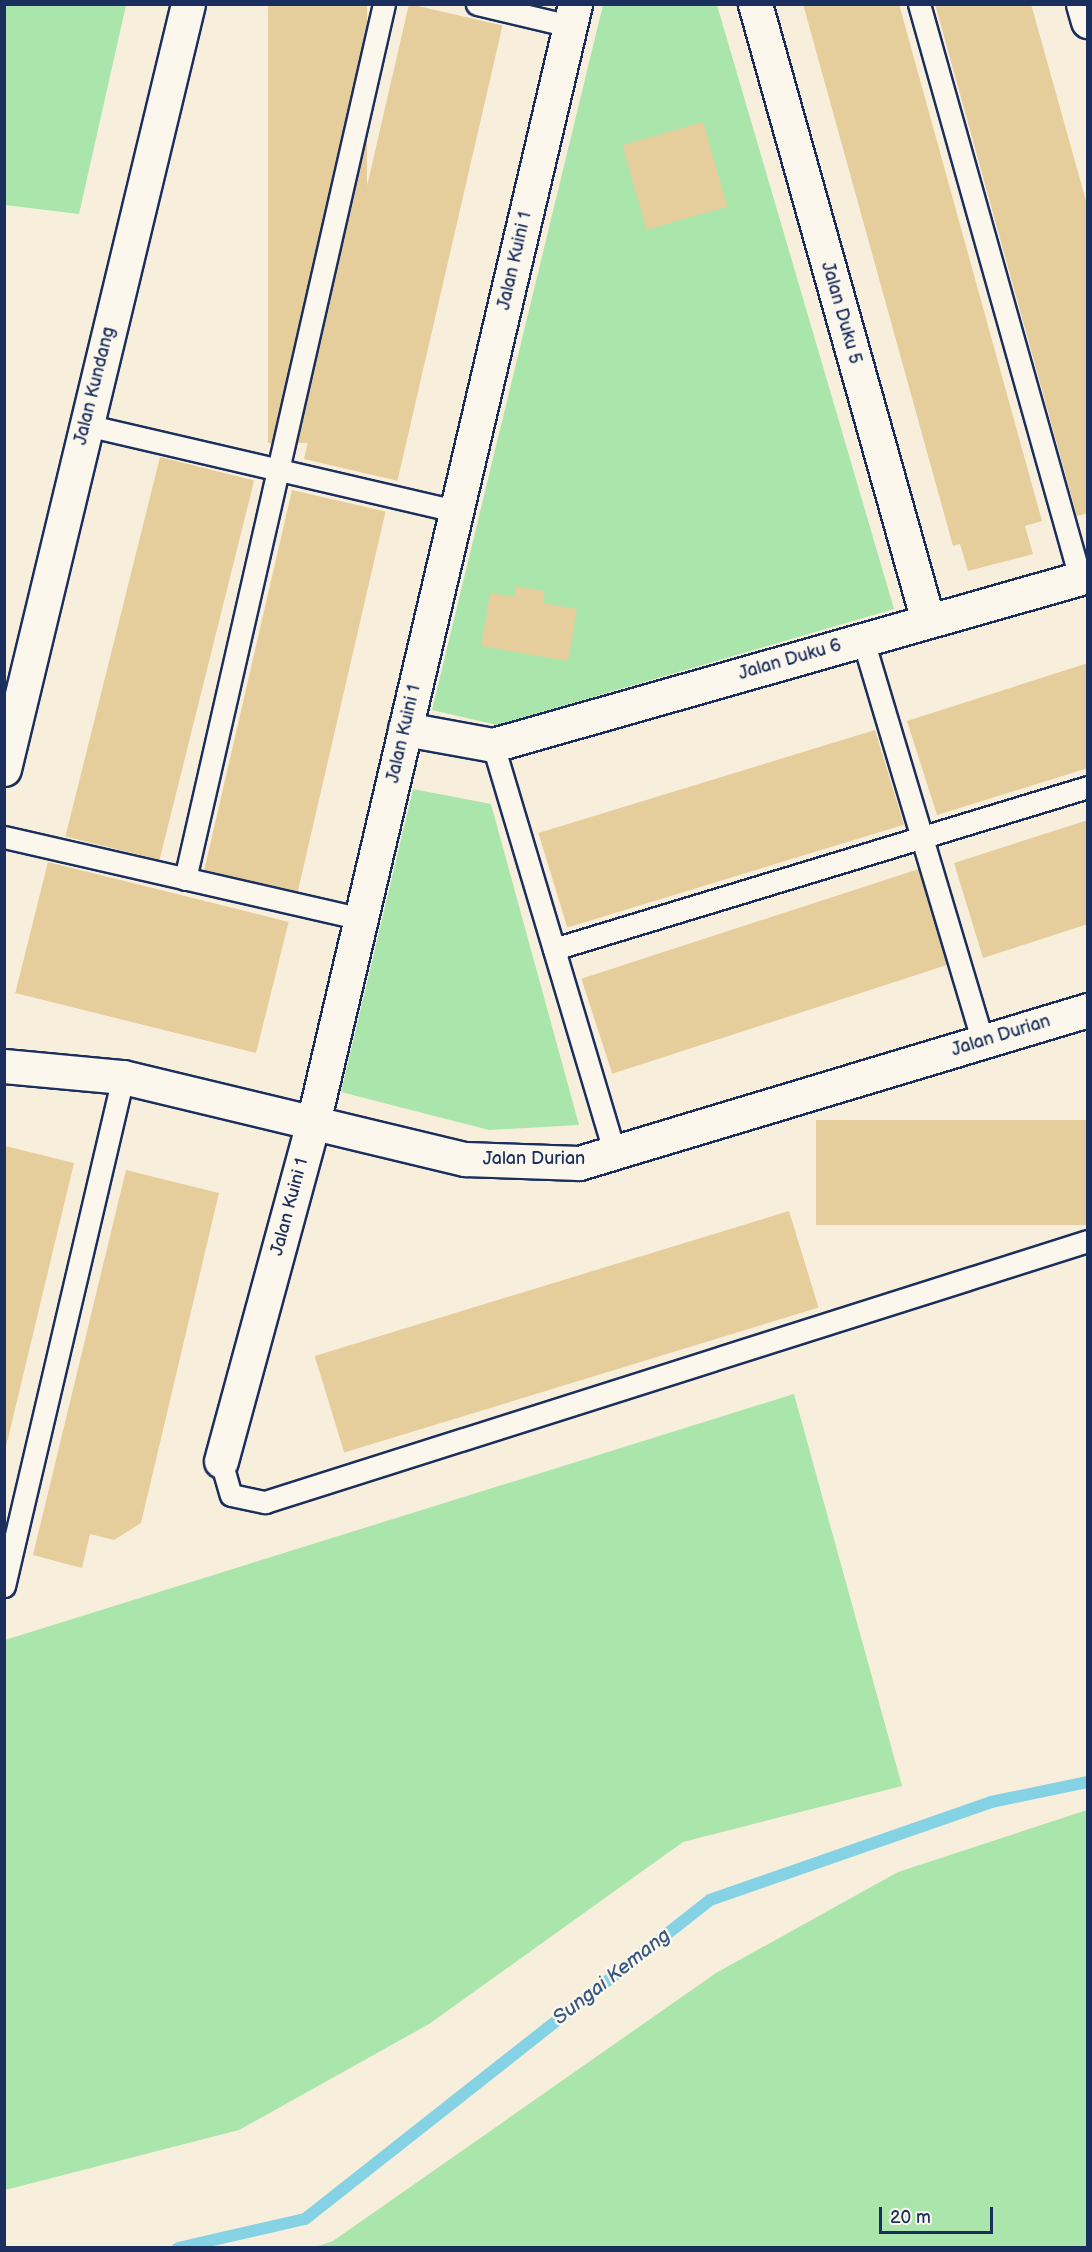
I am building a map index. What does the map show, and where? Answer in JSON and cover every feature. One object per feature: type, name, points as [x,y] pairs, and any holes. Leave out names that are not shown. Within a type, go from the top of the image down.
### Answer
[{"type":"street","name":"Jalan Kundang","points":[[4,769],[188,4]]},
{"type":"street","name":"Jalan Duku 5","points":[[755,4],[928,621]]},
{"type":"street","points":[[1083,4],[1088,21]]},
{"type":"street","name":"Jalan Kuini 1","points":[[221,1461],[313,1123],[572,15]]},
{"type":"street","name":"Jalan Duku 6","points":[[493,745],[1084,577]]},
{"type":"street","points":[[405,729],[493,745]]},
{"type":"street","name":"Jalan Durian","points":[[4,1066],[123,1077],[465,1159],[579,1163],[1088,1010]]},
{"type":"lane","points":[[185,879],[384,4]]},
{"type":"lane","points":[[477,4],[572,15]]},
{"type":"lane","points":[[919,4],[1084,577]]},
{"type":"lane","points":[[86,426],[456,511]]},
{"type":"lane","points":[[863,640],[983,1042]]},
{"type":"lane","points":[[493,745],[615,1154]]},
{"type":"lane","points":[[554,949],[1088,787]]},
{"type":"lane","points":[[4,837],[361,919]]},
{"type":"lane","points":[[4,1586],[123,1077]]},
{"type":"lane","points":[[221,1461],[231,1495],[265,1503],[1088,1241]]},
{"type":"green space","points":[[5,4],[126,5],[79,214],[5,205]]},
{"type":"green space","points":[[603,5],[717,5],[894,609],[497,725],[432,710]]},
{"type":"green space","points":[[413,789],[491,804],[579,1125],[489,1130],[341,1092]]},
{"type":"green space","points":[[794,1394],[902,1786],[683,1842],[429,2024],[239,2130],[5,2190],[5,1640]]},
{"type":"green space","points":[[1087,1810],[1087,2247],[315,2247],[333,2241],[716,1973],[898,1872]]},
{"type":"building","points":[[268,4],[367,4],[367,443],[268,443]]},
{"type":"building","points":[[409,4],[503,26],[397,481],[304,459]]},
{"type":"building","points":[[803,4],[899,4],[1042,521],[1025,526],[1033,554],[968,571],[960,544],[953,546]]},
{"type":"building","points":[[935,4],[1031,4],[1088,208],[1088,513],[1077,516]]},
{"type":"building","points":[[703,122],[727,207],[647,230],[622,145]]},
{"type":"building","points":[[160,457],[254,480],[160,860],[65,836]]},
{"type":"building","points":[[292,490],[386,512],[298,892],[204,870]]},
{"type":"building","points":[[516,586],[544,591],[543,603],[577,609],[568,661],[481,646],[490,593],[514,597]]},
{"type":"building","points":[[1088,663],[1088,768],[937,815],[907,721]]},
{"type":"building","points":[[875,730],[904,825],[567,928],[538,833]]},
{"type":"building","points":[[1088,820],[1088,924],[983,958],[954,863]]},
{"type":"building","points":[[48,862],[289,922],[256,1053],[15,993]]},
{"type":"building","points":[[919,869],[950,964],[612,1074],[581,979]]},
{"type":"building","points":[[816,1120],[1088,1120],[1088,1225],[816,1225]]},
{"type":"building","points":[[5,1146],[74,1163],[5,1451]]},
{"type":"building","points":[[126,1170],[219,1193],[141,1523],[114,1540],[90,1534],[82,1568],[33,1555]]},
{"type":"building","points":[[789,1211],[819,1308],[344,1453],[315,1356]]},
{"type":"waterway","name":"Sungai Kemang","points":[[178,2248],[305,2219],[710,1900],[991,1802],[1088,1782]]}]
